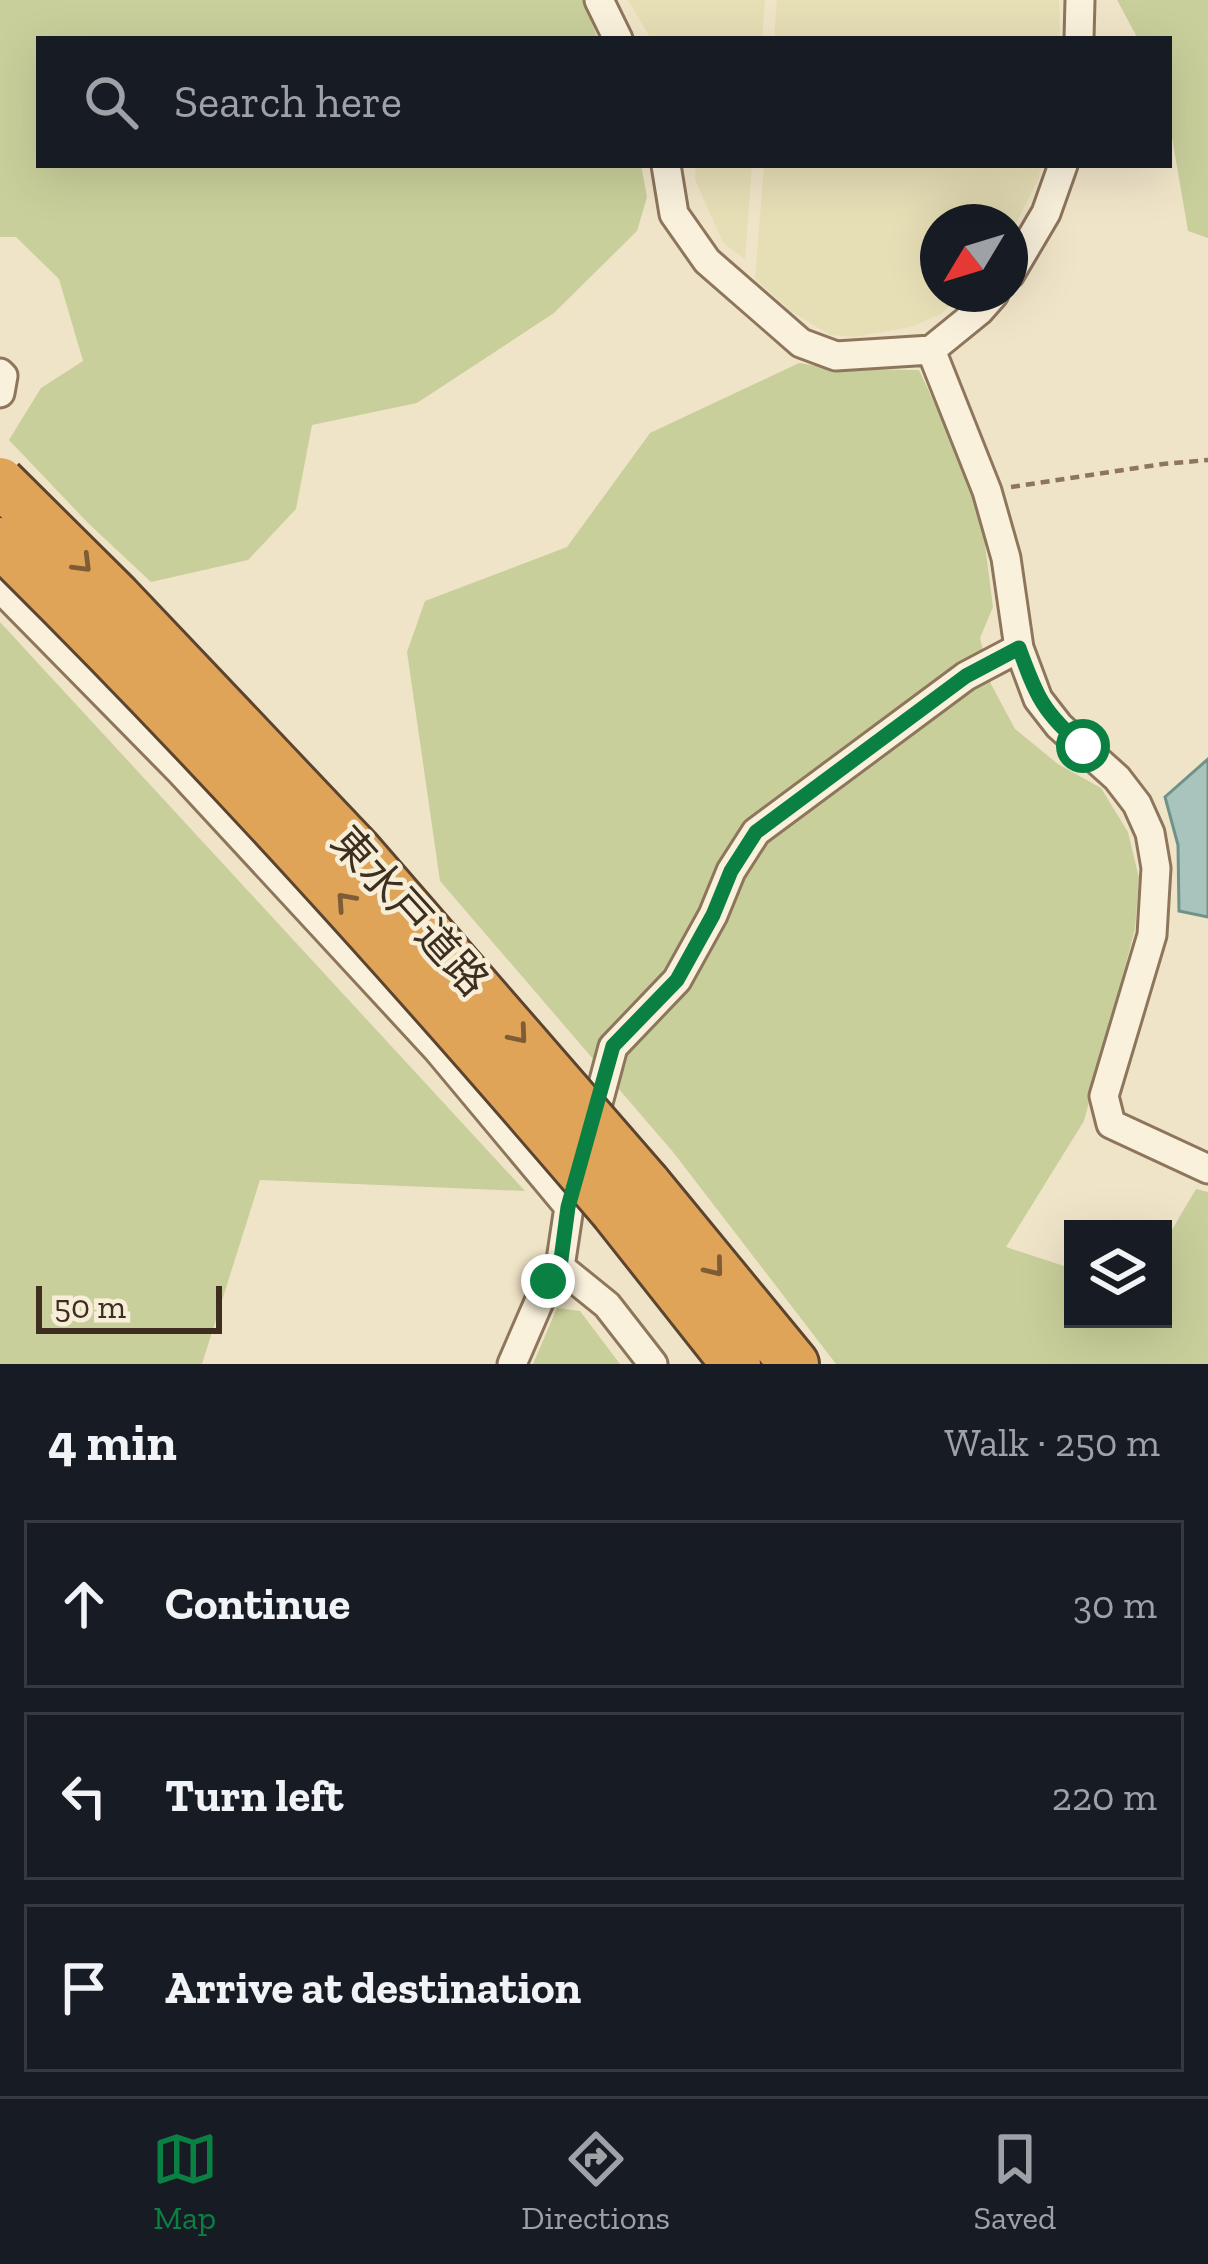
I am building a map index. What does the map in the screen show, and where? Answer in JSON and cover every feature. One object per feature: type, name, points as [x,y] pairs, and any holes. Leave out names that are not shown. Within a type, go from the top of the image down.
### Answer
[{"type":"highway","name":"東水戸道路","points":[[0,482],[147,628],[356,850],[610,1201],[736,1364]]},
{"type":"highway","name":"東水戸道路","points":[[0,542],[325,878],[610,1201],[789,1358]]},
{"type":"street","points":[[599,0],[617,36]]},
{"type":"street","points":[[1079,36],[1080,0]]},
{"type":"street","points":[[666,168],[674,214],[707,261],[801,343],[836,356],[931,350],[978,312]]},
{"type":"street","points":[[1028,244],[1046,213],[1062,168]]},
{"type":"street","points":[[931,350],[987,491],[1006,558],[1019,648],[1038,699],[1059,726],[1117,778],[1137,804],[1150,833],[1156,868],[1152,935],[1104,1096],[1111,1124],[1208,1168]]},
{"type":"street","points":[[0,373],[0,393]]},
{"type":"street","points":[[0,588],[181,772],[405,1014],[610,1201]]},
{"type":"street","points":[[512,1364],[548,1281],[610,1201],[613,1046],[677,980],[731,871],[756,832],[966,676],[1019,648]]},
{"type":"street","points":[[560,1267],[607,1306],[653,1364]]},
{"type":"path","points":[[987,491],[1208,460]]},
{"type":"shaded area","points":[[628,0],[765,0],[762,36],[649,36]]},
{"type":"shaded area","points":[[777,0],[1059,0],[1060,36],[774,36]]},
{"type":"shaded area","points":[[696,168],[752,168],[745,259],[723,243],[695,179]]},
{"type":"shaded area","points":[[764,168],[1041,168],[1026,204],[920,204],[920,312],[941,314],[911,327],[854,337],[830,335],[792,312],[755,279]]},
{"type":"green space","points":[[0,0],[583,0],[597,36],[36,36],[36,168],[642,168],[647,197],[637,231],[554,313],[417,403],[312,425],[296,509],[248,560],[151,582],[9,440],[41,388],[83,361],[59,279],[16,237],[0,237]]},
{"type":"green space","points":[[1117,0],[1208,0],[1208,238],[1188,231],[1172,138],[1172,36],[1136,36]]},
{"type":"green space","points":[[799,363],[837,369],[919,370],[979,498],[993,607],[980,638],[991,684],[1015,729],[1058,764],[1101,788],[1128,832],[1139,878],[1135,929],[1084,1121],[1006,1247],[1064,1266],[1064,1328],[1172,1328],[1172,1230],[1196,1189],[1208,1192],[1208,1364],[836,1364],[673,1152],[440,881],[407,652],[425,601],[567,547],[650,433]]},
{"type":"green space","points":[[0,622],[525,1191],[260,1180],[202,1364],[0,1364]]},
{"type":"green space","points":[[557,1308],[580,1311],[620,1364],[533,1364]]},
{"type":"water","points":[[1208,759],[1208,917],[1179,911],[1178,845],[1165,797]]},
{"type":"route","points":[[548,1281],[560,1267],[568,1207],[613,1046],[677,980],[731,871],[756,832],[966,676],[1019,648],[1038,699],[1083,746]]}]
